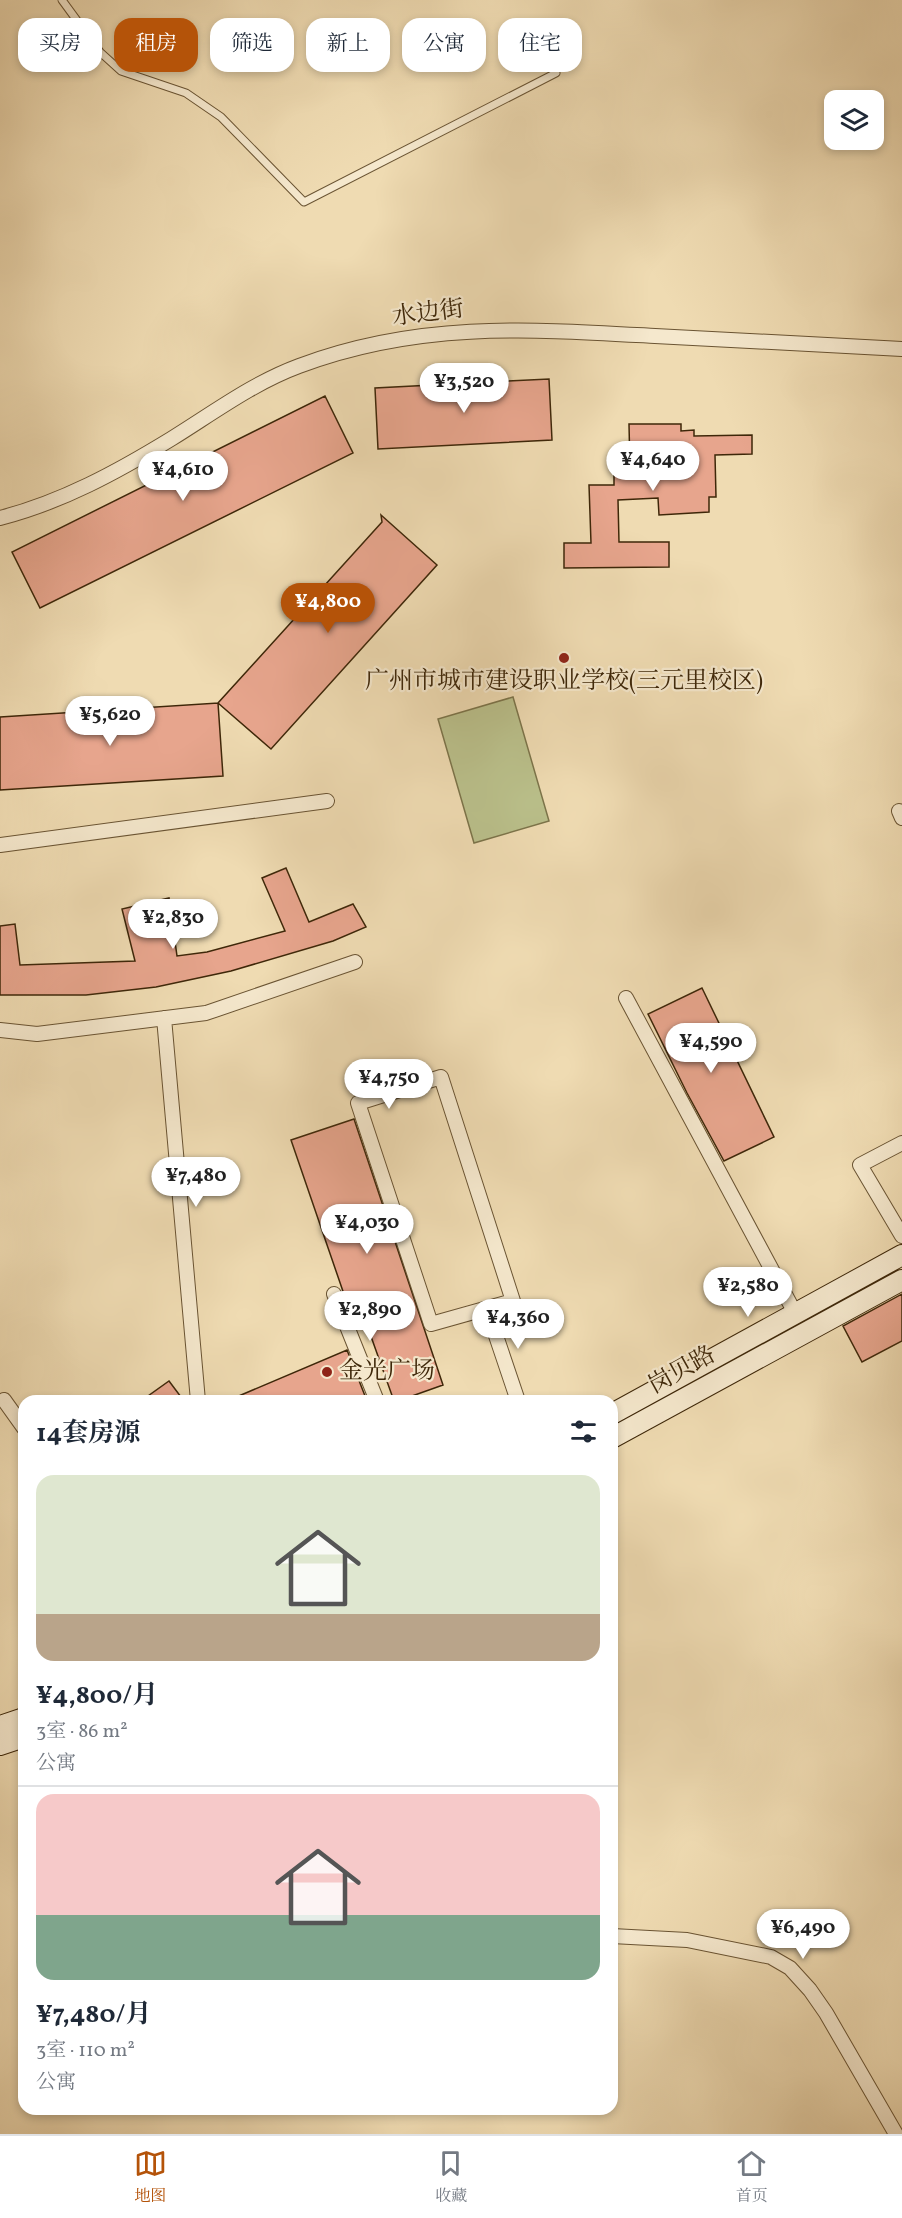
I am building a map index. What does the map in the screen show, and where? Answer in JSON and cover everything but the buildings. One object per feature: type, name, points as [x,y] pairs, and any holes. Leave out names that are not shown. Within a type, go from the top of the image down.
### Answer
[{"type":"main road","name":"岗贝路","points":[[618,1411],[902,1255]]},
{"type":"main road","name":"岗贝路","points":[[618,1435],[902,1280]]},
{"type":"main road","points":[[0,1726],[18,1720]]},
{"type":"main road","points":[[0,1745],[18,1739]]},
{"type":"street","name":"水边街","points":[[0,518],[73,493],[172,438],[264,381],[297,366],[373,344],[443,333],[509,329],[902,349]]},
{"type":"street","points":[[0,845],[327,801]]},
{"type":"street","points":[[0,1030],[37,1034],[206,1013],[355,962]]},
{"type":"street","points":[[626,998],[795,1313]]},
{"type":"street","points":[[164,1018],[197,1395]]},
{"type":"street","points":[[441,1077],[513,1301],[487,1309],[431,1324],[358,1104],[441,1077]]},
{"type":"street","points":[[902,1143],[860,1165],[902,1236]]},
{"type":"street","points":[[334,1294],[375,1395]]},
{"type":"street","points":[[487,1309],[516,1395]]},
{"type":"street","points":[[4,1400],[18,1420]]},
{"type":"street","points":[[618,1936],[687,1940],[771,1957],[790,1968],[810,1990],[826,2013],[896,2134]]},
{"type":"lane","points":[[63,0],[100,52],[121,71],[186,93],[221,117],[304,202],[556,73]]},
{"type":"green space","points":[[513,697],[549,821],[474,843],[438,719]]},
{"type":"place","name":"广州市城市建设职业学校(三元里校区)","points":[[564,658]]},
{"type":"place","name":"金光广场","points":[[327,1372]]}]
